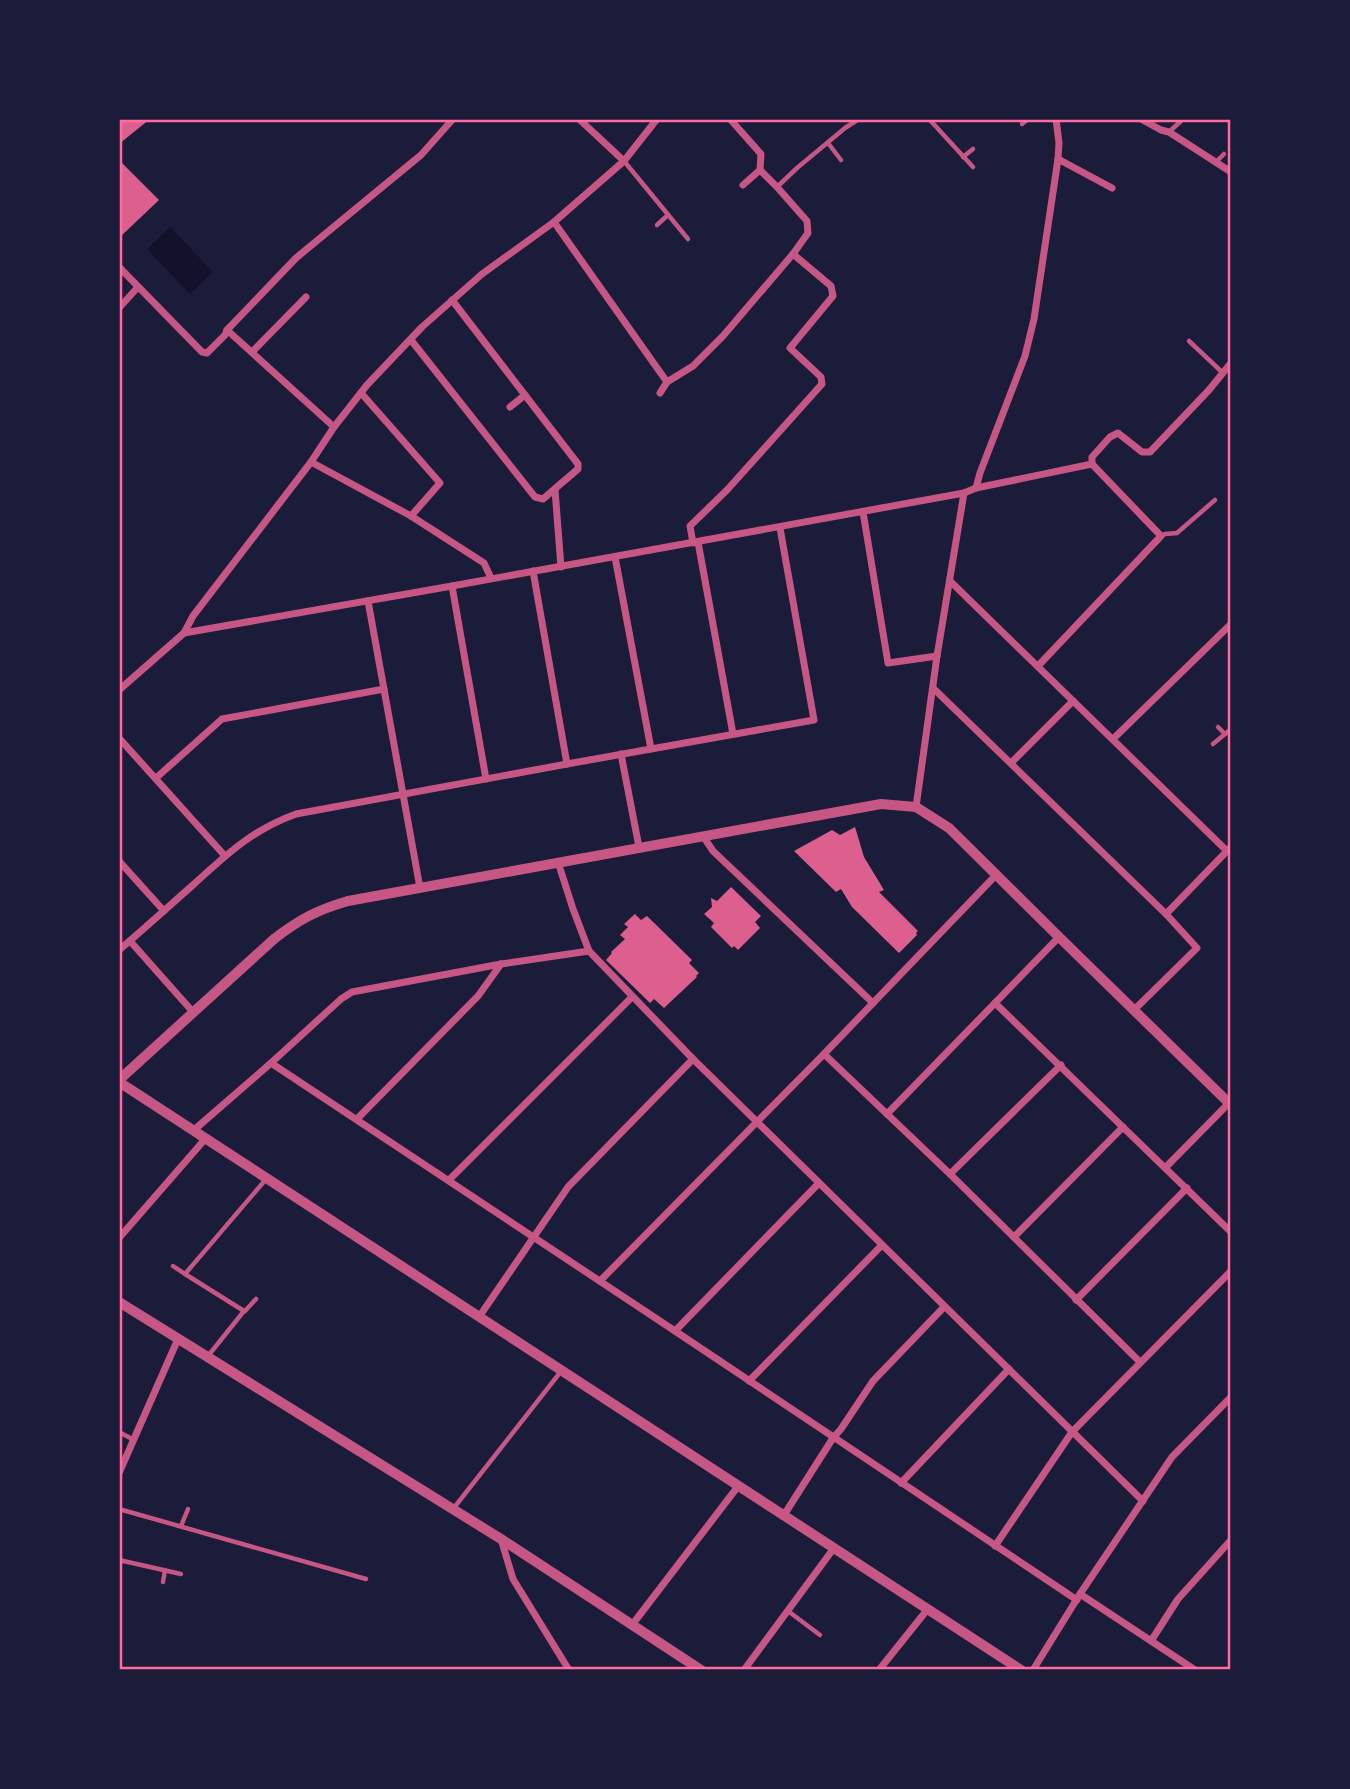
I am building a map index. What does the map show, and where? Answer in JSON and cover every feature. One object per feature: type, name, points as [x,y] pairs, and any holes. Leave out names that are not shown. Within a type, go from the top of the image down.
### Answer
[{"type":"street","points":[[119,267],[202,352],[207,353],[296,258],[421,155],[453,119]]},
{"type":"street","points":[[579,119],[624,161]]},
{"type":"street","points":[[119,690],[184,632],[193,616],[367,385],[422,327],[452,300],[554,222],[624,161],[657,119]]},
{"type":"street","points":[[730,119],[761,154],[760,170],[743,185]]},
{"type":"street","points":[[976,488],[1025,356],[1034,319],[1058,159],[1056,119]]},
{"type":"street","points":[[1141,119],[1169,132],[1231,172]]},
{"type":"street","points":[[1058,159],[1112,188]]},
{"type":"street","points":[[660,393],[667,382],[693,366],[723,335],[756,291],[793,254],[808,233],[807,221],[760,170]]},
{"type":"street","points":[[554,222],[667,382]]},
{"type":"street","points":[[733,734],[696,543],[690,527],[727,490],[782,421],[822,384],[821,377],[790,348],[833,296],[831,286],[793,254]]},
{"type":"street","points":[[119,308],[138,287]]},
{"type":"street","points":[[253,352],[306,297]]},
{"type":"street","points":[[411,340],[535,497],[543,499],[578,469],[578,464],[452,300]]},
{"type":"street","points":[[714,328],[723,335]]},
{"type":"street","points":[[227,330],[334,427]]},
{"type":"street","points":[[1038,666],[1161,536],[1092,464],[1092,457],[1110,437],[1118,433],[1142,452],[1150,452],[1231,363]]},
{"type":"street","points":[[362,394],[440,483],[411,516]]},
{"type":"street","points":[[509,407],[525,395]]},
{"type":"street","points":[[311,462],[411,516],[484,563],[491,578]]},
{"type":"street","points":[[184,632],[964,494],[976,488],[1092,464]]},
{"type":"street","points":[[555,490],[561,567]]},
{"type":"street","points":[[916,807],[937,656],[964,494]]},
{"type":"street","points":[[863,512],[888,663],[937,656]]},
{"type":"street","points":[[119,950],[250,836],[296,814],[814,720],[780,528]]},
{"type":"street","points":[[615,557],[651,748]]},
{"type":"street","points":[[533,571],[567,764]]},
{"type":"street","points":[[950,581],[1229,849],[1166,914]]},
{"type":"street","points":[[452,586],[486,779]]},
{"type":"street","points":[[368,601],[420,888]]},
{"type":"street","points":[[1114,739],[1231,624]]},
{"type":"street","points":[[156,778],[222,719],[384,689]]},
{"type":"street","points":[[934,689],[1166,914],[1197,948],[1135,1009]]},
{"type":"street","points":[[1011,763],[1073,701]]},
{"type":"street","points":[[119,738],[225,856]]},
{"type":"street","points":[[621,754],[639,847]]},
{"type":"street","points":[[1021,1670],[119,1081],[274,939],[299,920],[323,908],[348,901],[881,804],[916,807],[949,828],[1230,1104],[1166,1167]]},
{"type":"street","points":[[704,836],[713,851],[873,1003]]},
{"type":"street","points":[[119,861],[163,911]]},
{"type":"street","points":[[558,862],[589,951],[693,1059],[1143,1501]]},
{"type":"street","points":[[600,1280],[824,1054],[997,874]]},
{"type":"street","points":[[887,1114],[1059,937]]},
{"type":"street","points":[[130,941],[193,1012]]},
{"type":"street","points":[[194,1130],[352,992],[501,964],[589,951]]},
{"type":"street","points":[[357,1119],[478,996],[501,964]]},
{"type":"street","points":[[449,1180],[632,997]]},
{"type":"street","points":[[996,1003],[1231,1232]]},
{"type":"street","points":[[824,1054],[1140,1362]]},
{"type":"street","points":[[479,1317],[568,1187],[693,1059]]},
{"type":"street","points":[[271,1063],[995,1546],[1151,1640],[1195,1670]]},
{"type":"street","points":[[950,1174],[1061,1065]]},
{"type":"street","points":[[1014,1237],[1123,1126]]},
{"type":"street","points":[[119,1238],[206,1138]]},
{"type":"street","points":[[675,1331],[819,1183]]},
{"type":"street","points":[[1076,1300],[1187,1188]]},
{"type":"street","points":[[749,1381],[882,1245]]},
{"type":"street","points":[[995,1546],[1072,1432],[1231,1271]]},
{"type":"street","points":[[119,1302],[501,1539],[701,1670]]},
{"type":"street","points":[[785,1515],[833,1438],[873,1381],[944,1307]]},
{"type":"street","points":[[119,1473],[178,1339]]},
{"type":"street","points":[[901,1483],[1009,1369]]},
{"type":"street","points":[[1033,1670],[1172,1457],[1231,1397]]},
{"type":"street","points":[[632,1625],[739,1485]]},
{"type":"street","points":[[501,1539],[513,1579],[569,1670]]},
{"type":"street","points":[[1151,1640],[1178,1600],[1231,1539]]},
{"type":"street","points":[[744,1670],[834,1548]]},
{"type":"street","points":[[879,1670],[927,1610]]},
{"type":"lane","points":[[778,187],[797,168],[859,119]]},
{"type":"lane","points":[[929,119],[974,167]]},
{"type":"lane","points":[[1022,124],[1028,119]]},
{"type":"lane","points":[[1169,132],[1181,121]]},
{"type":"lane","points":[[828,143],[841,160]]},
{"type":"lane","points":[[964,157],[973,149]]},
{"type":"lane","points":[[1216,162],[1224,154]]},
{"type":"lane","points":[[624,161],[688,239]]},
{"type":"lane","points":[[657,225],[668,215]]},
{"type":"lane","points":[[1189,341],[1223,373]]},
{"type":"lane","points":[[1161,536],[1177,533],[1215,500]]},
{"type":"lane","points":[[1218,727],[1225,734]]},
{"type":"lane","points":[[1213,744],[1231,729]]},
{"type":"lane","points":[[185,1274],[267,1178]]},
{"type":"lane","points":[[173,1266],[244,1311]]},
{"type":"lane","points":[[207,1357],[256,1299]]},
{"type":"lane","points":[[453,1510],[562,1370]]},
{"type":"lane","points":[[119,1432],[134,1440]]},
{"type":"lane","points":[[119,1509],[366,1579]]},
{"type":"lane","points":[[181,1526],[188,1509]]},
{"type":"lane","points":[[119,1560],[181,1574]]},
{"type":"lane","points":[[163,1582],[165,1570]]},
{"type":"lane","points":[[788,1611],[820,1635]]},
{"type":"shaded area","points":[[170,227],[213,272],[190,294],[147,249]]},
{"type":"building","points":[[119,119],[150,119],[119,144]]},
{"type":"building","points":[[119,160],[159,200],[119,238]]},
{"type":"building","points":[[855,827],[864,857],[884,890],[879,892],[918,931],[899,953],[852,907],[841,889],[836,892],[794,851],[832,830],[840,835]]},
{"type":"building","points":[[731,887],[761,916],[755,922],[760,928],[738,950],[734,946],[732,948],[711,927],[714,923],[704,914],[712,907],[711,898],[717,901]]},
{"type":"building","points":[[635,914],[641,920],[647,916],[692,960],[689,963],[699,973],[664,1008],[654,999],[650,1003],[606,960],[625,939],[620,935],[628,927],[624,924]]}]
